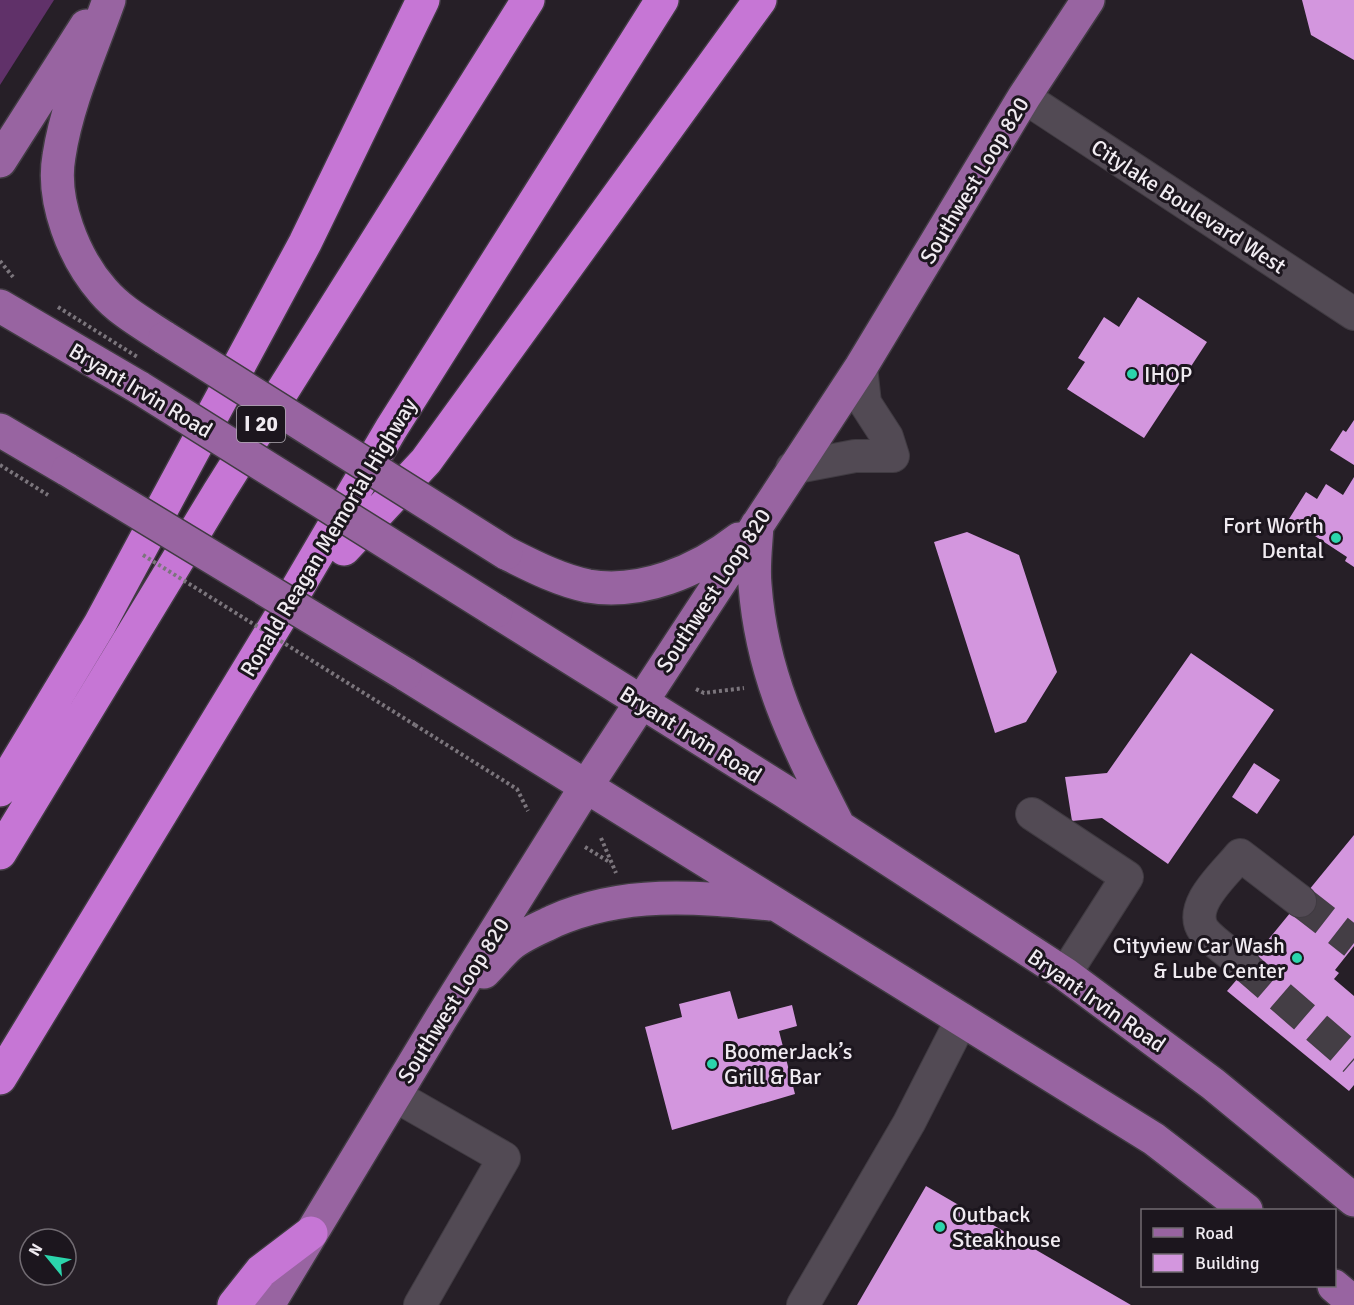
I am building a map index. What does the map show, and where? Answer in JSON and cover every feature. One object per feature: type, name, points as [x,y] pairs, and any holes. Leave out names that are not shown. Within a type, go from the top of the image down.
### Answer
[{"type":"highway","points":[[0,790],[100,624],[305,243],[423,0]]},
{"type":"highway","name":"I 20","points":[[0,852],[219,492],[528,0]]},
{"type":"highway","name":"Ronald Reagan Memorial Highway","points":[[0,1078],[282,616],[391,429],[662,0]]},
{"type":"highway","points":[[282,616],[426,461],[760,0]]},
{"type":"highway","points":[[234,1305],[261,1271],[311,1233]]},
{"type":"main road","points":[[0,161],[102,0]]},
{"type":"main road","points":[[109,0],[65,126],[58,159],[60,193],[67,228],[84,263],[103,292],[133,318],[506,553],[549,574],[589,586],[629,586],[674,577],[712,560],[757,525]]},
{"type":"main road","name":"Southwest Loop 820","points":[[268,1305],[394,1095],[639,702],[861,366],[1024,98],[1088,0]]},
{"type":"main road","points":[[0,116],[54,75]]},
{"type":"main road","name":"Bryant Irvin Road","points":[[0,306],[140,388],[496,611],[839,827],[1065,974],[1214,1084],[1354,1200]]},
{"type":"main road","points":[[0,430],[59,484],[445,698],[1154,1139],[1245,1209]]},
{"type":"main road","points":[[757,525],[755,584],[769,669],[784,714],[839,827]]},
{"type":"main road","points":[[442,1017],[510,945],[566,916],[604,904],[639,898],[682,896],[777,904]]},
{"type":"main road","points":[[1335,1287],[1354,1303]]},
{"type":"street","name":"Citylake Boulevard West","points":[[1024,98],[1354,314]]},
{"type":"street","points":[[792,468],[855,456],[892,456],[887,437],[865,403],[861,366]]},
{"type":"street","points":[[1032,814],[1127,877],[1065,974]]},
{"type":"street","points":[[1244,965],[1204,930],[1198,916],[1203,901],[1240,855],[1300,901]]},
{"type":"street","points":[[802,1305],[909,1123],[962,1019]]},
{"type":"street","points":[[394,1095],[504,1158],[420,1305]]},
{"type":"path","points":[[0,465],[59,484]]},
{"type":"path","points":[[142,554],[517,789],[528,811]]},
{"type":"path","points":[[696,689],[704,693],[754,686]]},
{"type":"path","points":[[601,838],[620,882]]},
{"type":"path","points":[[585,847],[612,864]]},
{"type":"shaded area","points":[[0,0],[54,0],[0,85]]},
{"type":"building","points":[[1302,0],[1354,0],[1354,60],[1311,35]]},
{"type":"building","name":"IHOP","points":[[1138,297],[1207,342],[1144,438],[1067,389],[1085,362],[1078,358],[1104,317],[1119,327]]},
{"type":"building","name":"Fort Worth Dental","points":[[1354,420],[1354,465],[1330,450],[1343,430],[1346,432]]},
{"type":"building","name":"Fort Worth Dental","points":[[1354,477],[1354,567],[1345,561],[1347,557],[1289,519],[1306,492],[1317,499],[1326,484],[1343,495]]},
{"type":"building","points":[[967,532],[1019,555],[1057,672],[1026,722],[995,733],[934,542]]},
{"type":"building","points":[[1191,653],[1274,710],[1168,864],[1102,818],[1072,821],[1065,777],[1107,773]]},
{"type":"building","points":[[1254,763],[1280,780],[1257,814],[1232,797]]},
{"type":"building","name":"Cityview Car Wash & Lube Center","points":[[1354,835],[1354,946],[1335,970],[1339,973],[1334,979],[1354,996],[1354,1085],[1349,1091],[1227,991],[1239,977],[1236,975],[1257,950],[1258,952]]},
{"type":"building","points":[[730,991],[738,1019],[792,1005],[797,1026],[779,1031],[795,1094],[672,1130],[645,1027],[682,1017],[679,1004]]},
{"type":"building","points":[[926,1186],[1131,1305],[857,1305]]},
{"type":"tunnel","points":[[1300,901],[1354,943]]},
{"type":"tunnel","points":[[1244,965],[1354,1060]]},
{"type":"place","name":"IHOP","points":[[1132,374]]},
{"type":"place","name":"Fort Worth Dental","points":[[1336,538]]},
{"type":"place","name":"Cityview Car Wash & Lube Center","points":[[1297,958]]},
{"type":"place","name":"BoomerJack’s Grill & Bar","points":[[712,1064]]},
{"type":"place","name":"Outback Steakhouse","points":[[940,1227]]}]
